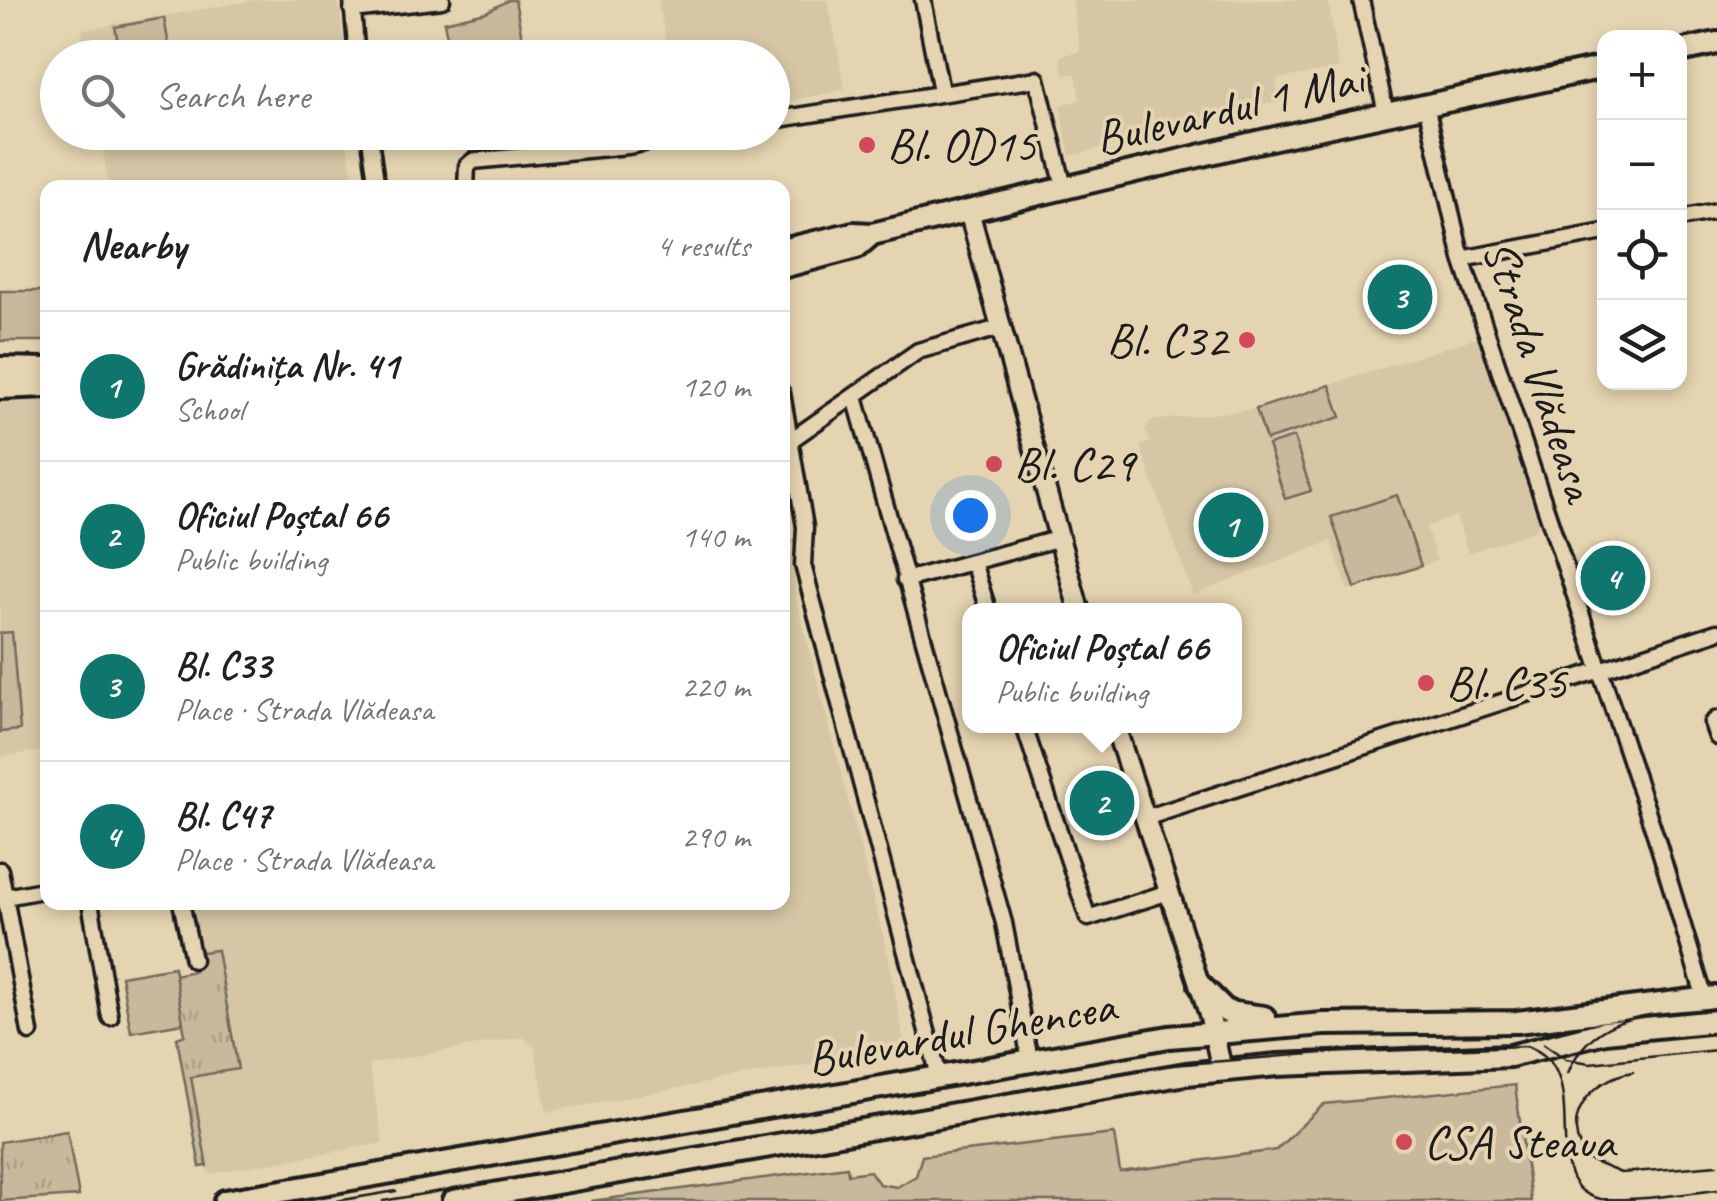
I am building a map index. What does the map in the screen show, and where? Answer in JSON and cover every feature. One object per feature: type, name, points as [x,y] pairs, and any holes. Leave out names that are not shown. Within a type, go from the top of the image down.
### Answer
[{"type":"main road","points":[[1687,49],[1717,43]]},
{"type":"main road","name":"Bulevardul 1 Mai","points":[[790,248],[853,232],[872,234],[1386,113],[1597,68]]},
{"type":"main road","name":"Bulevardul 1 Mai","points":[[790,265],[857,247],[872,234]]},
{"type":"main road","points":[[0,368],[40,369]]},
{"type":"main road","points":[[0,388],[40,386]]},
{"type":"main road","points":[[1200,985],[1226,1012],[1242,1017],[1355,1017],[1369,1024]]},
{"type":"main road","name":"Bulevardul Ghencea","points":[[225,1201],[1030,1060],[1214,1032],[1516,1022],[1711,998]]},
{"type":"main road","name":"Bulevardul Ghencea","points":[[453,1201],[1222,1070],[1510,1056],[1604,1032],[1717,1021]]},
{"type":"street","points":[[355,40],[352,5],[442,0]]},
{"type":"street","points":[[923,0],[941,90]]},
{"type":"street","points":[[1361,0],[1386,113]]},
{"type":"street","points":[[790,117],[941,90],[1037,79],[1064,187]]},
{"type":"street","name":"Strada Vlădeasa","points":[[1426,105],[1462,260],[1711,998]]},
{"type":"street","points":[[372,150],[376,180]]},
{"type":"street","points":[[466,180],[467,166],[473,161],[587,150]]},
{"type":"street","points":[[968,210],[1077,603]]},
{"type":"street","points":[[1687,217],[1717,211]]},
{"type":"street","points":[[1462,260],[1597,233]]},
{"type":"street","points":[[791,440],[918,351],[999,328]]},
{"type":"street","points":[[855,396],[1004,922],[1030,1060]]},
{"type":"street","points":[[790,435],[805,527],[803,565],[939,1076]]},
{"type":"street","points":[[905,580],[1056,539]]},
{"type":"street","points":[[972,562],[986,603]]},
{"type":"street","points":[[1145,818],[1717,632]]},
{"type":"street","points":[[1717,719],[1712,723],[1717,738]]},
{"type":"street","points":[[1026,733],[1088,918],[1169,892]]},
{"type":"street","points":[[1116,733],[1200,985],[1222,1070]]},
{"type":"street","points":[[0,870],[2,898],[30,1032]]},
{"type":"street","points":[[2,898],[40,891]]},
{"type":"street","points":[[91,910],[110,1016]]},
{"type":"street","points":[[183,910],[193,960]]},
{"type":"shaded area","points":[[255,0],[338,0],[344,40],[84,40],[82,30]]},
{"type":"shaded area","points":[[658,0],[828,0],[845,90],[790,101],[790,40],[666,40]]},
{"type":"shaded area","points":[[1072,0],[1328,0],[1339,69],[1276,79],[1280,102],[1210,113],[1210,122],[1070,156],[1060,105],[1080,100],[1076,73],[1063,75],[1060,56],[1080,51]]},
{"type":"shaded area","points":[[103,150],[348,150],[354,180],[108,180]]},
{"type":"shaded area","points":[[1478,337],[1539,524],[1534,531],[1468,553],[1456,516],[1426,527],[1437,561],[1348,590],[1331,541],[1193,595],[1140,446],[1150,442],[1145,429],[1150,421],[1256,409]]},
{"type":"shaded area","points":[[0,359],[40,359],[40,751],[0,757]]},
{"type":"shaded area","points":[[790,542],[797,602],[889,959],[905,1047],[547,1112],[534,1046],[522,1037],[369,1064],[383,1143],[208,1174],[191,1077],[238,1068],[218,950],[202,952],[193,910],[790,910]]},
{"type":"green space","points":[[515,0],[522,38],[447,40],[444,22]]},
{"type":"green space","points":[[164,18],[168,40],[118,40],[115,27]]},
{"type":"green space","points":[[0,291],[40,291],[40,341],[0,341]]},
{"type":"green space","points":[[1330,385],[1341,417],[1266,440],[1256,409]]},
{"type":"green space","points":[[1294,437],[1311,491],[1285,499],[1268,445]]},
{"type":"green space","points":[[1397,495],[1421,566],[1355,588],[1331,517]]},
{"type":"green space","points":[[12,632],[20,730],[0,732],[0,633]]},
{"type":"green space","points":[[217,950],[238,1069],[191,1077],[207,1166],[200,1167],[177,1038],[185,1035],[174,975],[195,971],[202,952]]},
{"type":"green space","points":[[174,967],[183,1023],[131,1032],[121,976]]},
{"type":"green space","name":"CSA Steaua","points":[[1515,1085],[1531,1201],[591,1201],[847,1167],[848,1174],[870,1171],[879,1184],[897,1187],[916,1176],[922,1156],[1114,1134],[1120,1172],[1276,1150],[1324,1104]]},
{"type":"green space","points":[[67,1131],[79,1196],[0,1201],[0,1142]]},
{"type":"tram line","points":[[1568,1073],[1579,1052],[1611,1026],[1651,1015],[1717,1008]]},
{"type":"tram line","points":[[1544,1044],[1566,1059],[1590,1063],[1717,1050]]},
{"type":"tram line","points":[[383,1201],[1160,1066],[1323,1053],[1526,1046],[1547,1058],[1559,1077],[1570,1173],[1581,1190],[1601,1199],[1717,1190]]},
{"type":"tram line","points":[[1633,1072],[1604,1083],[1583,1104],[1576,1131],[1589,1160],[1621,1173],[1717,1165]]},
{"type":"tram line","points":[[337,1201],[396,1191]]},
{"type":"place","name":"Bl. OD15","points":[[867,145]]},
{"type":"place","name":"Bl. C33","points":[[1400,297]]},
{"type":"place","name":"Bl. C32","points":[[1247,340]]},
{"type":"place","name":"Bl. C29","points":[[994,464]]},
{"type":"place","name":"Grădinița Nr. 41","points":[[1231,525]]},
{"type":"place","name":"Bl. C47","points":[[1613,578]]},
{"type":"place","name":"Bl. C35","points":[[1426,683]]},
{"type":"place","name":"Oficiul Poștal 66","points":[[1102,803]]},
{"type":"place","name":"CSA Steaua","points":[[1404,1142]]}]
